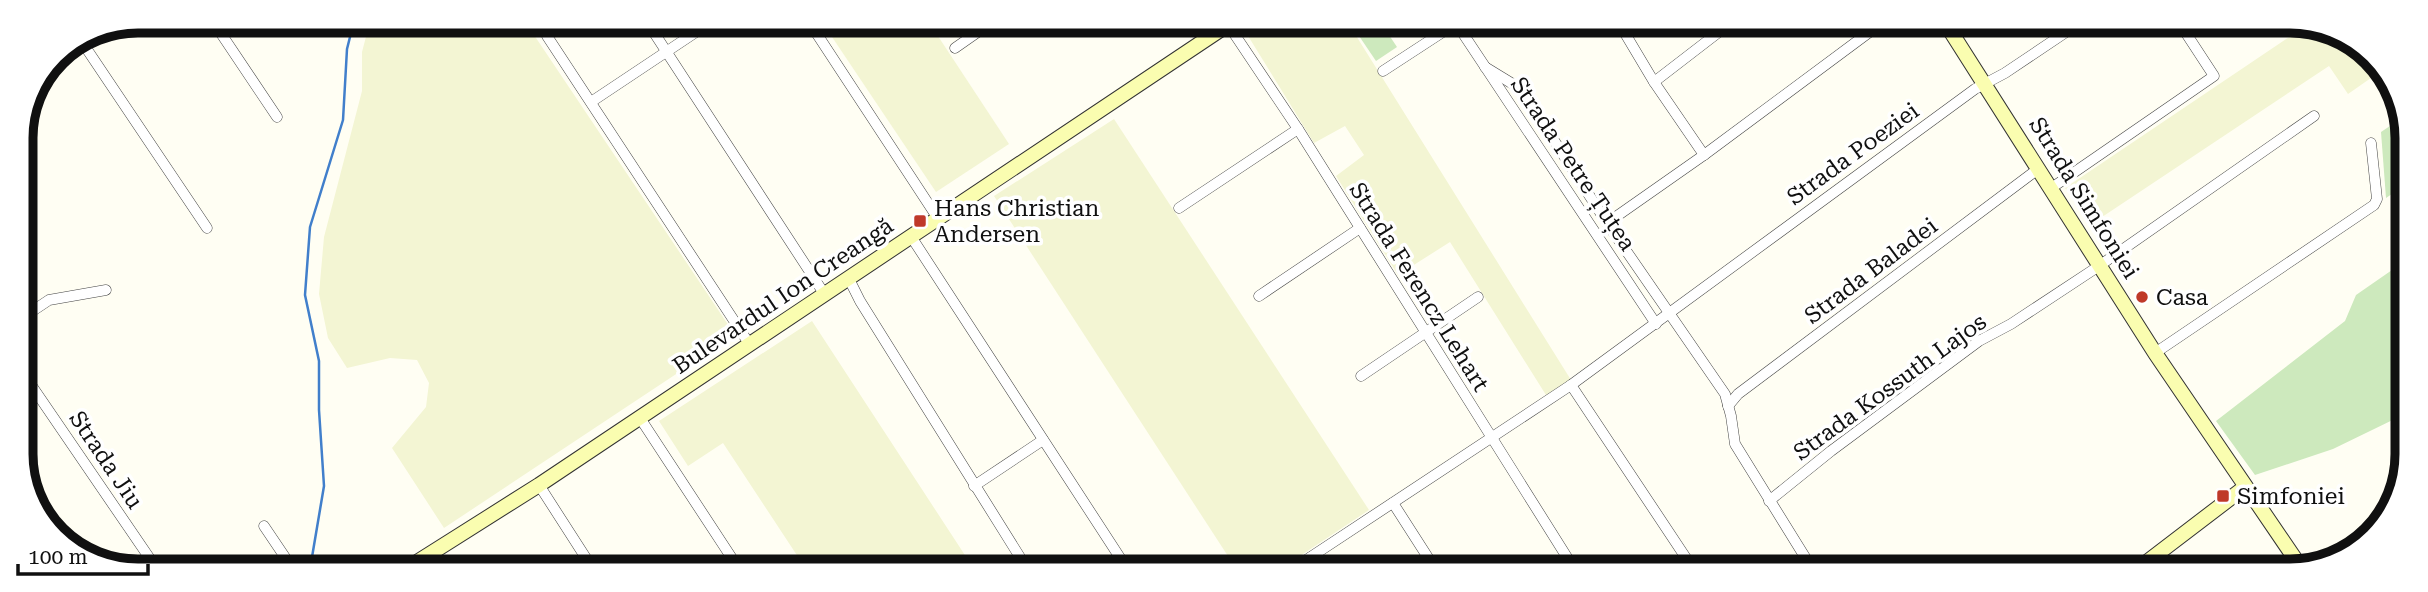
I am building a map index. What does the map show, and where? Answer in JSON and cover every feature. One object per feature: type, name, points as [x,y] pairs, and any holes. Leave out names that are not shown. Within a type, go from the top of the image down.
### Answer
[{"type":"street","points":[[221,33],[277,117]]},
{"type":"street","points":[[654,33],[825,295]]},
{"type":"street","points":[[591,102],[694,33]]},
{"type":"street","points":[[816,33],[939,220]]},
{"type":"street","points":[[955,48],[976,33]]},
{"type":"street","name":"Bulevardul Ion Creangă","points":[[422,559],[539,485],[1218,33]]},
{"type":"street","name":"Strada Ferencz Lehart","points":[[1233,33],[1298,129],[1568,559]]},
{"type":"street","points":[[1384,71],[1441,33]]},
{"type":"street","name":"Strada Petre Țuțea","points":[[1463,33],[1656,324]]},
{"type":"street","points":[[1625,33],[1654,82],[1704,155]]},
{"type":"street","points":[[1654,82],[1718,33]]},
{"type":"street","points":[[1589,222],[1604,219],[1704,155],[1868,33]]},
{"type":"street","name":"Strada Simfoniei","points":[[1951,33],[2155,352],[2295,559]]},
{"type":"street","name":"Strada Poeziei","points":[[1307,559],[1572,385],[1975,89],[2064,33]]},
{"type":"street","points":[[2050,189],[2214,76],[2185,33]]},
{"type":"street","points":[[547,36],[750,345]]},
{"type":"street","points":[[86,47],[207,228]]},
{"type":"street","points":[[1485,67],[1521,89],[1604,219],[1725,394],[1735,444],[1806,559]]},
{"type":"street","name":"Strada Kossuth Lajos","points":[[1769,501],[1979,341],[2011,324],[2099,265],[2314,116]]},
{"type":"street","points":[[1179,208],[1298,129]]},
{"type":"street","points":[[2155,352],[2374,205],[2377,200],[2371,143]]},
{"type":"street","name":"Strada Baladei","points":[[1728,406],[1738,394],[2038,169]]},
{"type":"street","points":[[1259,296],[1360,228]]},
{"type":"street","points":[[912,238],[1121,559]]},
{"type":"street","points":[[849,279],[1021,559]]},
{"type":"street","points":[[33,311],[49,300],[106,290]]},
{"type":"street","points":[[1361,376],[1478,297]]},
{"type":"street","points":[[1572,385],[1687,559]]},
{"type":"street","name":"Strada Jiu","points":[[33,388],[150,559]]},
{"type":"street","points":[[640,418],[732,559]]},
{"type":"street","points":[[975,486],[1043,440]]},
{"type":"street","points":[[539,485],[587,559]]},
{"type":"street","points":[[2151,559],[2245,487]]},
{"type":"street","points":[[1393,503],[1429,559]]},
{"type":"street","points":[[264,526],[286,559]]},
{"type":"green space","points":[[367,33],[533,33],[735,335],[444,528],[392,448],[426,407],[429,383],[417,360],[390,358],[347,368],[328,338],[319,294],[324,237],[362,91],[362,52]]},
{"type":"green space","points":[[829,33],[936,33],[1009,144],[936,192]]},
{"type":"green space","points":[[1246,33],[1354,33],[1571,380],[1546,395],[1450,242],[1398,275],[1336,176],[1364,155],[1345,126],[1314,143]]},
{"type":"green space","points":[[1357,33],[1388,33],[1397,47],[1376,61]]},
{"type":"green space","points":[[2294,33],[2310,35],[2342,47],[2374,76],[2348,94],[2329,66],[2090,225],[2065,188]]},
{"type":"green space","points":[[1114,119],[1369,510],[1296,559],[1230,559],[994,196]]},
{"type":"green space","points":[[2394,124],[2395,192],[2386,198],[2381,132]]},
{"type":"green space","points":[[2395,268],[2395,419],[2333,449],[2255,475],[2216,421],[2345,321],[2356,295]]},
{"type":"green space","points":[[812,321],[967,559],[799,559],[723,443],[688,466],[659,421]]},
{"type":"waterway","points":[[312,559],[324,486],[319,361],[305,295],[310,227],[343,120],[347,49],[351,33]]},
{"type":"place","name":"Hans Christian Andersen","points":[[920,221]]},
{"type":"place","name":"Casa","points":[[2142,297]]},
{"type":"place","name":"Simfoniei","points":[[2223,496]]}]
